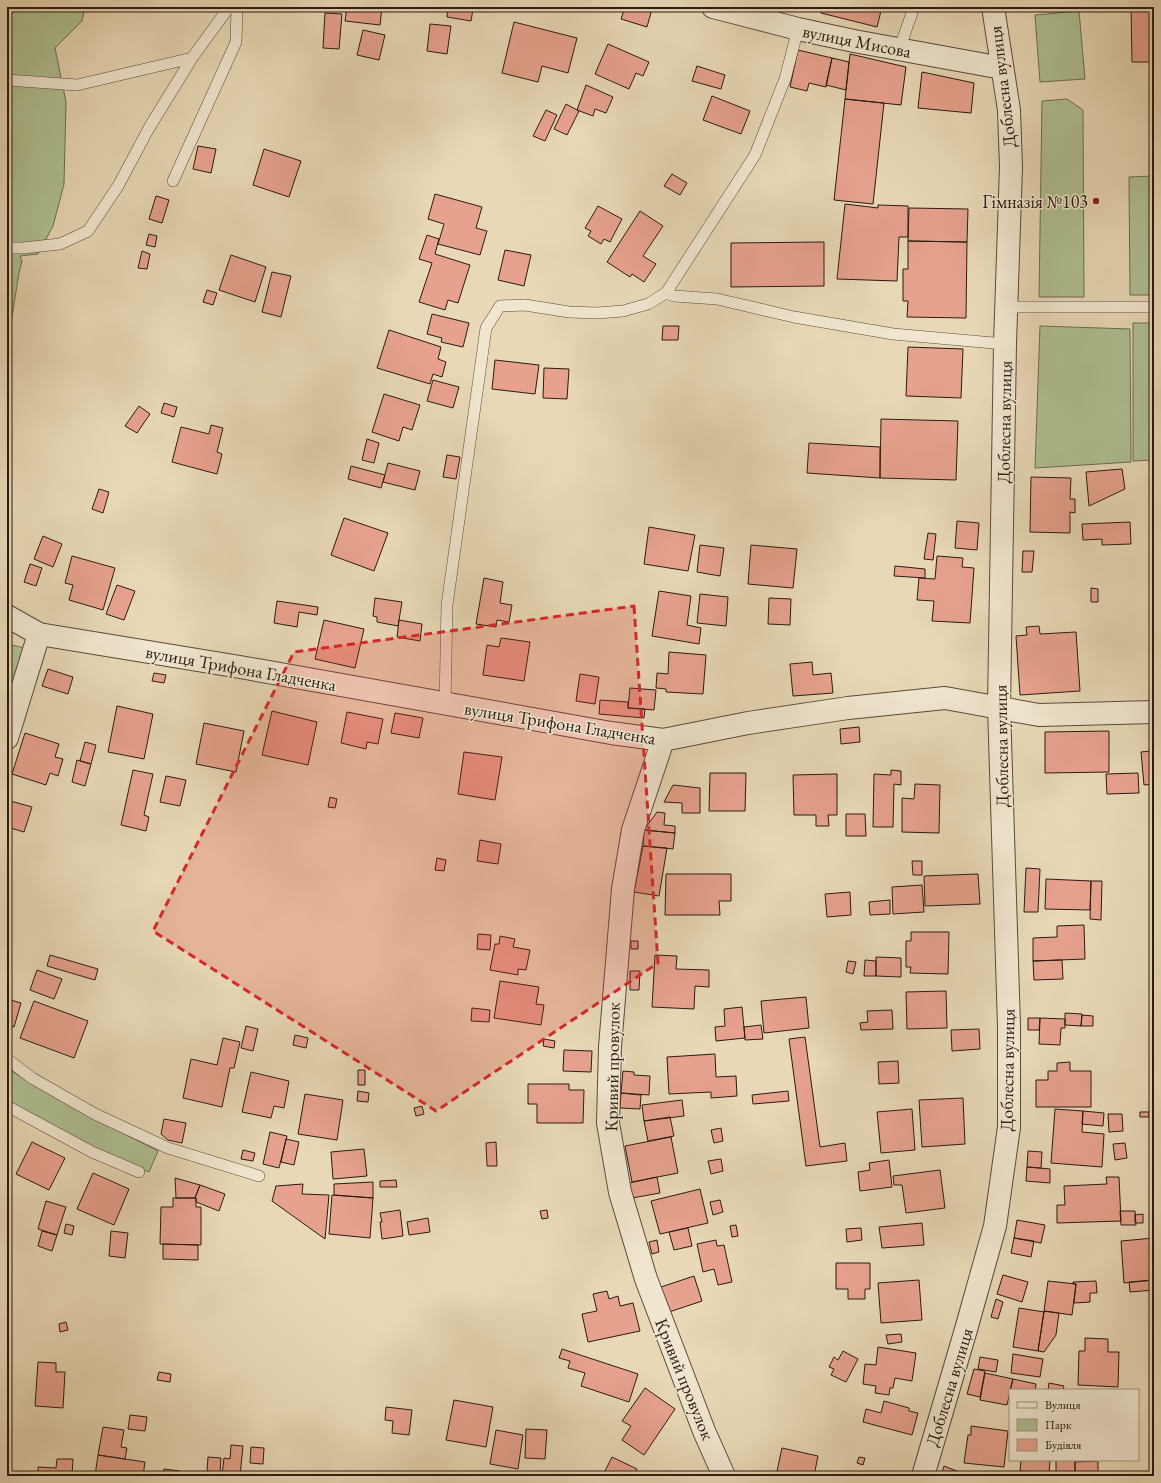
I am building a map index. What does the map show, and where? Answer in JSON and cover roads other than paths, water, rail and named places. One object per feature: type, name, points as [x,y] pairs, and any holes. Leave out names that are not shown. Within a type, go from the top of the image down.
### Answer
[{"type":"street","name":"вулиця Мисова","points":[[713,7],[798,29],[899,50],[1002,68]]},
{"type":"street","name":"Доблесна вулиця","points":[[922,1476],[995,1226],[1009,1127],[1009,1026],[999,708],[1005,344],[1011,167],[1009,110],[993,7]]},
{"type":"street","name":"вулиця Трифона Гладченка","points":[[7,616],[39,634],[240,667],[611,733],[664,740],[755,722],[848,708],[945,698],[1039,715],[1154,712]]},
{"type":"street","points":[[7,738],[39,634]]},
{"type":"street","name":"Кривий провулок","points":[[664,740],[634,830],[623,889],[610,1047],[608,1123],[620,1192],[646,1280],[704,1431],[724,1476]]},
{"type":"lane","points":[[7,248],[23,248],[60,244],[88,231],[118,186],[149,128],[192,58],[229,7]]},
{"type":"lane","points":[[173,181],[236,42],[237,7]]},
{"type":"lane","points":[[899,50],[914,7]]},
{"type":"lane","points":[[445,704],[447,605],[486,328],[500,306],[525,305],[569,312],[616,312],[648,304],[666,293],[755,155],[785,79],[798,29]]},
{"type":"lane","points":[[7,80],[76,85],[192,58]]},
{"type":"lane","points":[[666,293],[674,296],[695,296],[717,299],[794,317],[893,334],[1005,344]]},
{"type":"lane","points":[[1007,307],[1154,308]]},
{"type":"lane","points":[[7,1059],[32,1078],[96,1114],[148,1139],[168,1148],[259,1176]]},
{"type":"lane","points":[[7,1106],[92,1152],[139,1172]]},
{"type":"place","name":"Гімназія №103","points":[[1096,201]]}]
